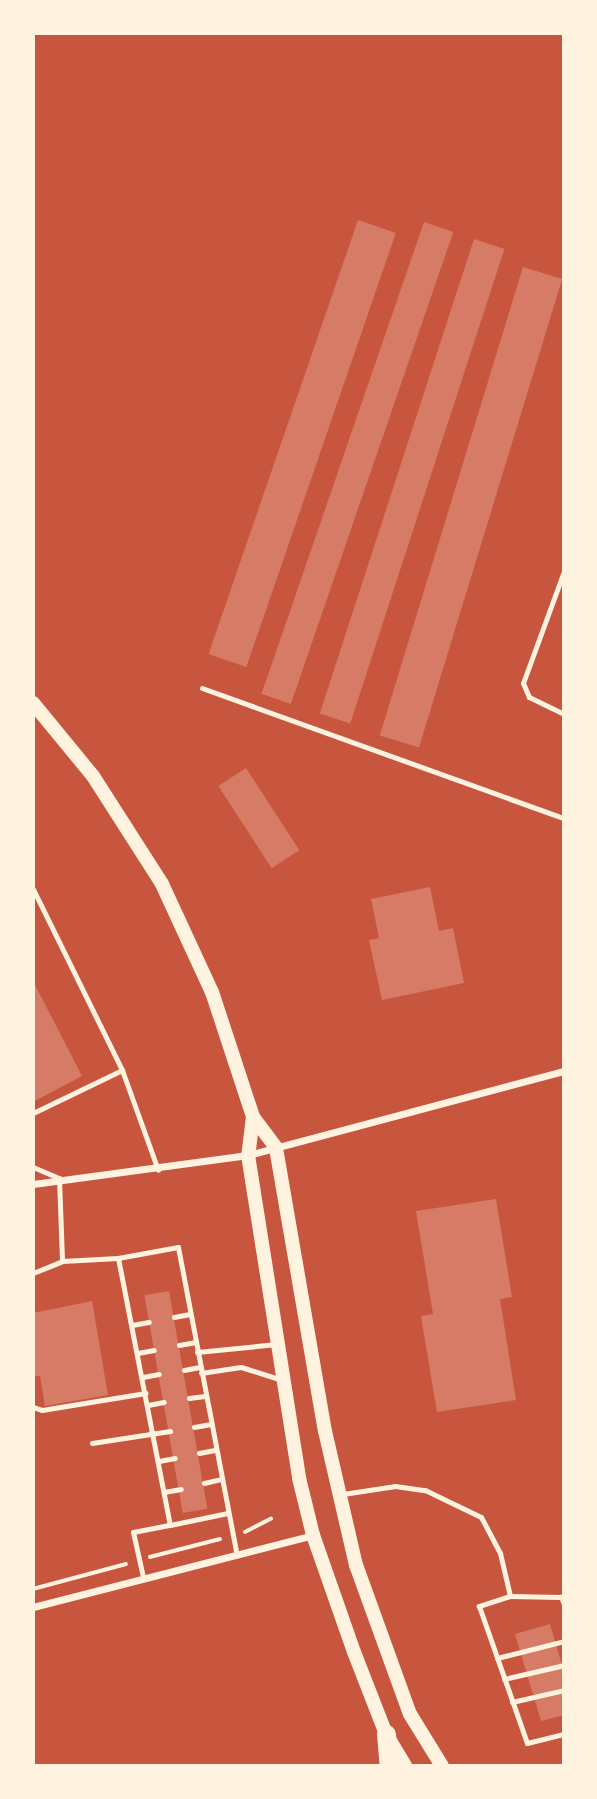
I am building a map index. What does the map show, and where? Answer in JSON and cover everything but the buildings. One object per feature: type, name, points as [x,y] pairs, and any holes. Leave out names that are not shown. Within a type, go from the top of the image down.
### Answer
[{"type":"highway","points":[[386,1734],[389,1766]]},
{"type":"main road","points":[[33,703],[93,776],[162,884],[212,992],[253,1117],[276,1148],[339,1495],[383,1648],[410,1714],[442,1766]]},
{"type":"main road","points":[[253,1117],[248,1155],[283,1381],[313,1535],[386,1734],[405,1766]]},
{"type":"street","points":[[33,1184],[59,1178],[158,1170],[248,1155],[564,1071]]},
{"type":"street","points":[[33,1607],[313,1535]]},
{"type":"lane","points":[[564,571],[523,683],[529,697],[564,714]]},
{"type":"lane","points":[[202,688],[564,818]]},
{"type":"lane","points":[[33,890],[122,1070],[158,1170]]},
{"type":"lane","points":[[33,1114],[122,1070]]},
{"type":"lane","points":[[33,1167],[59,1178],[62,1261]]},
{"type":"lane","points":[[33,1273],[62,1261],[118,1258],[178,1247],[237,1555]]},
{"type":"lane","points":[[118,1258],[170,1525]]},
{"type":"lane","points":[[174,1317],[190,1314]]},
{"type":"lane","points":[[132,1325],[149,1322]]},
{"type":"lane","points":[[179,1345],[196,1342]]},
{"type":"lane","points":[[197,1352],[277,1344]]},
{"type":"lane","points":[[138,1353],[154,1350]]},
{"type":"lane","points":[[184,1370],[241,1367],[283,1381]]},
{"type":"lane","points":[[143,1377],[159,1374]]},
{"type":"lane","points":[[33,1407],[42,1410],[146,1393]]},
{"type":"lane","points":[[189,1398],[205,1396]]},
{"type":"lane","points":[[148,1405],[164,1402]]},
{"type":"lane","points":[[194,1427],[211,1424]]},
{"type":"lane","points":[[92,1443],[170,1431]]},
{"type":"lane","points":[[199,1453],[215,1450]]},
{"type":"lane","points":[[159,1461],[175,1458]]},
{"type":"lane","points":[[204,1483],[221,1479]]},
{"type":"lane","points":[[339,1495],[395,1486],[415,1489],[481,1517],[500,1553],[510,1596]]},
{"type":"lane","points":[[164,1492],[181,1489]]},
{"type":"lane","points":[[143,1577],[133,1532],[228,1513]]},
{"type":"lane","points":[[563,1599],[510,1596],[479,1606],[527,1744],[564,1734]]},
{"type":"lane","points":[[497,1658],[564,1641]]},
{"type":"lane","points":[[504,1679],[564,1665]]},
{"type":"lane","points":[[512,1702],[564,1690]]},
{"type":"path","points":[[254,1530],[271,1519]]},
{"type":"path","points":[[155,1556],[213,1541]]},
{"type":"path","points":[[33,1589],[121,1565]]}]
